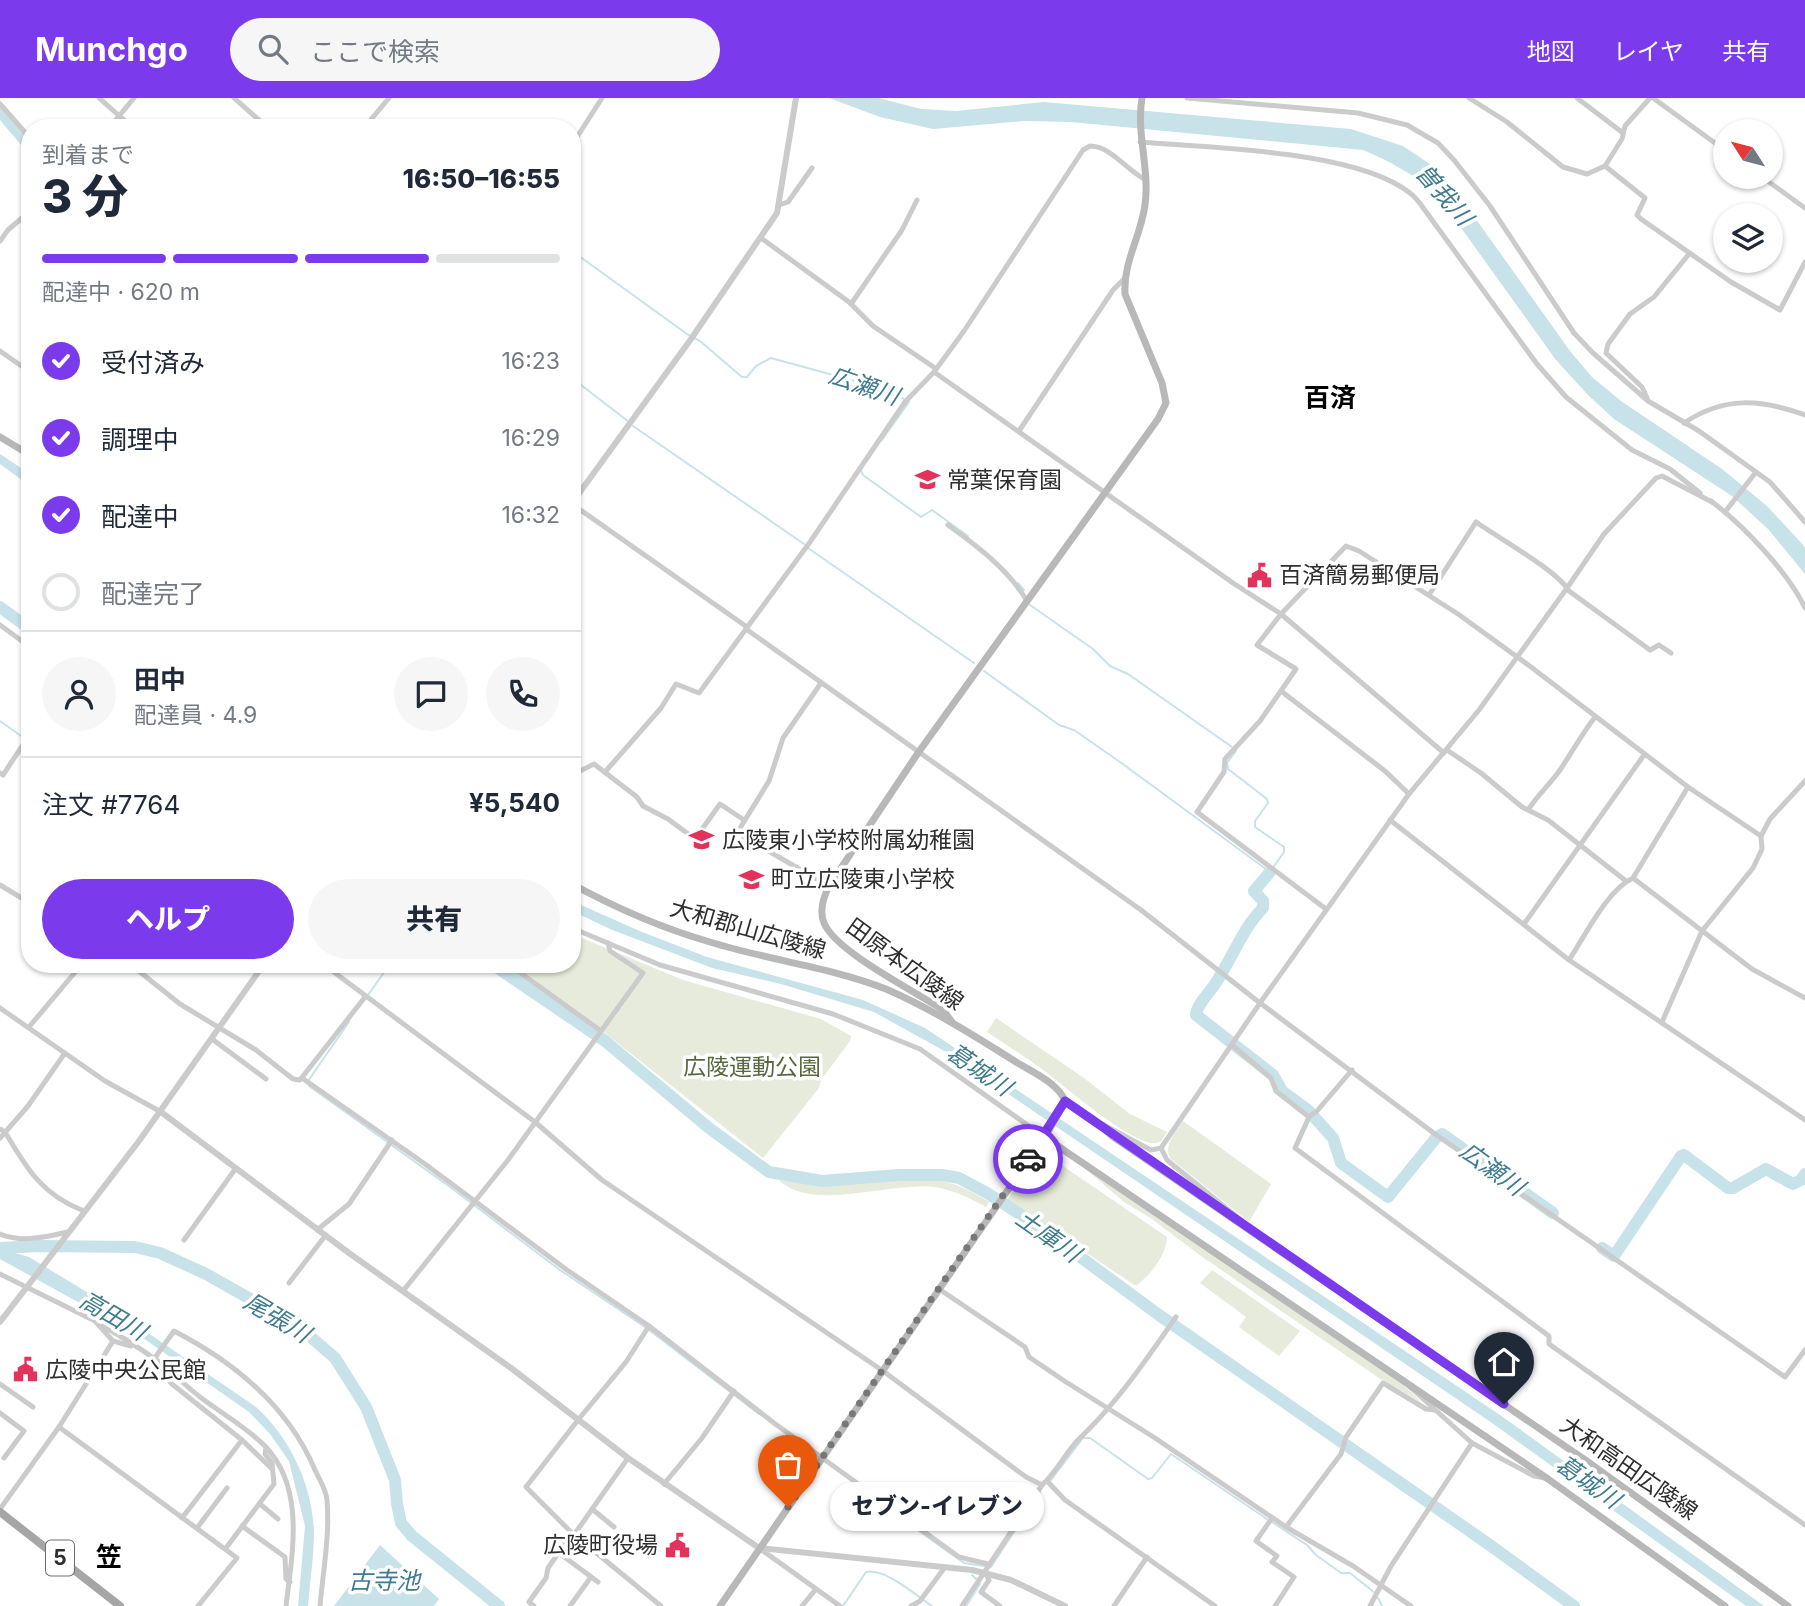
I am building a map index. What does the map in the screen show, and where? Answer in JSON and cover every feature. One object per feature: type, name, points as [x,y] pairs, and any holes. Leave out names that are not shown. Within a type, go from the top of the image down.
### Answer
[{"type":"main road","name":"田原本広陵線","points":[[1065,1104],[1059,1091],[1050,1084],[952,1023],[943,1010],[841,945],[824,922],[822,906],[829,886],[918,753],[1158,419],[1166,403],[1162,383],[1129,307],[1124,279],[1145,205],[1146,180],[1139,132],[1142,99]]},
{"type":"main road","points":[[0,437],[21,450]]},
{"type":"main road","name":"大和郡山広陵線","points":[[581,888],[710,942],[883,988],[952,1023]]},
{"type":"main road","points":[[719,1606],[1065,1104]]},
{"type":"main road","name":"大和高田広陵線","points":[[1065,1104],[1093,1119],[1112,1136],[1591,1464],[1788,1606]]},
{"type":"main road","points":[[1046,1134],[1548,1479],[1725,1606]]},
{"type":"main road","name":"5","points":[[0,1510],[120,1606]]},
{"type":"street","points":[[99,98],[123,119]]},
{"type":"street","points":[[116,119],[134,98]]},
{"type":"street","points":[[234,98],[258,119]]},
{"type":"street","points":[[372,119],[389,98]]},
{"type":"street","points":[[581,131],[602,98]]},
{"type":"street","points":[[581,491],[777,213],[796,100],[788,98]]},
{"type":"street","points":[[1187,98],[1358,113],[1421,131],[1438,143],[1478,189],[1574,333],[1593,353],[1648,401],[1699,431],[1754,474],[1770,482],[1805,522]]},
{"type":"street","points":[[1469,98],[1507,122],[1563,167],[1587,174],[1605,166],[1622,139],[1625,126],[1651,98],[1713,141]]},
{"type":"street","points":[[1577,98],[1623,133]]},
{"type":"street","points":[[0,104],[21,128]]},
{"type":"street","points":[[1140,142],[1328,161],[1360,168],[1410,193],[1492,299],[1537,364],[1566,397],[1632,450],[1670,469],[1712,502]]},
{"type":"street","points":[[605,772],[661,708],[676,684],[699,694],[810,542],[907,400],[934,370],[990,293],[1083,150],[1090,146],[1104,148],[1133,174],[1146,180]]},
{"type":"street","points":[[1605,166],[1645,198],[1637,215],[1731,282],[1780,310],[1805,262]]},
{"type":"street","points":[[779,205],[788,202],[812,169]]},
{"type":"street","points":[[1779,189],[1805,208]]},
{"type":"street","points":[[852,304],[902,230],[916,200]]},
{"type":"street","points":[[0,241],[21,219]]},
{"type":"street","points":[[761,238],[852,304],[873,326],[1105,493],[1281,614],[1445,751],[1528,810],[1548,820],[1626,881]]},
{"type":"street","points":[[1648,401],[1642,387],[1606,353],[1608,344],[1630,314],[1654,297],[1689,254]]},
{"type":"street","points":[[1019,431],[1113,290],[1124,279]]},
{"type":"street","points":[[0,351],[21,366]]},
{"type":"street","points":[[1684,423],[1703,410],[1738,403],[1772,404],[1805,415]]},
{"type":"street","points":[[1727,510],[1754,474]]},
{"type":"street","points":[[1093,1119],[1151,1150],[1161,1148],[1260,1003],[1409,794],[1517,656],[1604,534],[1656,478],[1662,477],[1727,510],[1773,562],[1805,608]]},
{"type":"street","points":[[581,510],[1130,902],[1221,974],[1435,1134],[1785,1377],[1805,1350]]},
{"type":"street","points":[[1429,595],[1476,522],[1535,561],[1650,650],[1660,645],[1671,653]]},
{"type":"street","points":[[948,525],[995,562],[1027,601]]},
{"type":"street","points":[[1326,909],[1197,812],[1224,772],[1225,759],[1260,721],[1296,669],[1257,645],[1281,614],[1346,547],[1359,551],[1429,595],[1517,656],[1644,755],[1761,836]]},
{"type":"street","points":[[0,625],[21,640]]},
{"type":"street","points":[[821,683],[783,738],[769,781],[737,833],[829,886]]},
{"type":"street","points":[[1281,691],[1385,771],[1409,794]]},
{"type":"street","points":[[1528,810],[1541,790],[1560,770],[1595,717]]},
{"type":"street","points":[[0,773],[3,775],[21,749]]},
{"type":"street","points":[[1524,924],[1644,755]]},
{"type":"street","points":[[581,770],[594,764],[637,797],[643,806],[668,819],[695,839],[720,804],[744,820]]},
{"type":"street","points":[[1661,1023],[1702,932],[1753,868],[1762,849],[1761,836],[1782,804],[1805,782]]},
{"type":"street","points":[[1569,960],[1605,905],[1626,881],[1633,878],[1688,787]]},
{"type":"street","points":[[1390,820],[1569,960],[1805,1120]]},
{"type":"street","points":[[1633,878],[1752,969],[1805,998]]},
{"type":"street","points":[[0,885],[21,898]]},
{"type":"street","points":[[581,932],[686,973],[833,1014],[920,1049],[1046,1134]]},
{"type":"street","points":[[404,1291],[477,1201],[643,973],[610,951],[608,943]]},
{"type":"street","points":[[29,1027],[74,973]]},
{"type":"street","points":[[142,973],[180,1004],[220,1027],[293,1079],[302,1078],[392,1140],[732,1394],[959,1557],[1065,1606]]},
{"type":"street","points":[[0,1322],[160,1112],[258,973]]},
{"type":"street","points":[[334,973],[536,1122],[603,1180],[883,1371],[1026,1477],[1046,1484],[1215,1606]]},
{"type":"street","points":[[520,973],[601,1031]]},
{"type":"street","points":[[302,1078],[367,999]]},
{"type":"street","points":[[0,1008],[114,1087],[160,1112],[628,1458],[839,1605]]},
{"type":"street","points":[[212,1039],[266,1079]]},
{"type":"street","points":[[1232,1045],[1271,1078],[1276,1091],[1309,1117]]},
{"type":"street","points":[[0,1138],[3,1131],[28,1106],[65,1053]]},
{"type":"street","points":[[1352,1070],[1309,1117],[1295,1148],[1549,1336],[1549,1344],[1805,1523]]},
{"type":"street","points":[[3,1131],[39,1184],[67,1205],[84,1211]]},
{"type":"street","points":[[317,1230],[349,1204],[392,1140]]},
{"type":"street","points":[[1161,1148],[1167,1160],[1239,1216],[1262,1238]]},
{"type":"street","points":[[184,1240],[236,1168]]},
{"type":"street","points":[[0,1234],[19,1239],[68,1232]]},
{"type":"street","points":[[289,1283],[325,1236]]},
{"type":"street","points":[[0,1274],[95,1321],[157,1359],[189,1388],[266,1447],[281,1472],[292,1506],[294,1542],[286,1606]]},
{"type":"street","points":[[939,1289],[1025,1347],[1029,1357],[1272,1518],[1382,1584],[1411,1606]]},
{"type":"street","points":[[962,1606],[1078,1440],[1089,1432],[1108,1409],[1176,1317]]},
{"type":"street","points":[[95,1321],[113,1342],[138,1348]]},
{"type":"street","points":[[647,1328],[626,1362],[526,1487],[573,1534],[661,1606]]},
{"type":"street","points":[[271,1468],[242,1440],[172,1384],[159,1369],[157,1359],[174,1331],[251,1381],[276,1407],[303,1442],[327,1497],[320,1606]]},
{"type":"street","points":[[0,1510],[59,1427],[113,1342]]},
{"type":"street","points":[[1405,1381],[1419,1398],[1472,1443],[1534,1476],[1548,1479]]},
{"type":"street","points":[[1286,1527],[1341,1454],[1346,1437],[1383,1383],[1426,1409],[1435,1410]]},
{"type":"street","points":[[0,1384],[33,1408]]},
{"type":"street","points":[[664,1484],[702,1438],[732,1394]]},
{"type":"street","points":[[0,1413],[24,1431],[4,1458]]},
{"type":"street","points":[[59,1427],[237,1558],[198,1606]]},
{"type":"street","points":[[182,1518],[242,1440]]},
{"type":"street","points":[[1370,1606],[1472,1443]]},
{"type":"street","points":[[226,1549],[274,1484],[272,1463],[265,1454],[266,1447]]},
{"type":"street","points":[[534,1606],[528,1602],[546,1578],[548,1568],[628,1458]]},
{"type":"street","points":[[197,1528],[227,1488]]},
{"type":"street","points":[[260,1504],[278,1519]]},
{"type":"street","points":[[592,1509],[614,1527]]},
{"type":"street","points":[[1272,1518],[1256,1541],[1277,1556],[1272,1562],[1294,1577],[1275,1606]]},
{"type":"street","points":[[242,1526],[285,1557],[286,1579],[290,1582]]},
{"type":"street","points":[[759,1548],[986,1569]]},
{"type":"street","points":[[559,1553],[598,1582]]},
{"type":"street","points":[[1114,1606],[1147,1558]]},
{"type":"street","points":[[911,1606],[921,1599],[945,1567]]},
{"type":"street","points":[[986,1569],[989,1580],[981,1592],[1000,1606]]},
{"type":"street","points":[[570,1606],[591,1577]]},
{"type":"street","points":[[802,1606],[816,1589]]},
{"type":"green space","name":"広陵運動公園","points":[[581,938],[683,980],[821,1019],[851,1036],[821,1080],[819,1088],[763,1158],[601,1030],[515,973],[581,973]]},
{"type":"green space","points":[[996,1018],[1084,1078],[1130,1114],[1167,1132],[1164,1137],[1160,1142],[1146,1142],[1132,1136],[1100,1114],[1046,1072],[987,1032]]},
{"type":"green space","points":[[1183,1121],[1271,1184],[1249,1222],[1170,1158],[1169,1143]]},
{"type":"green space","points":[[1041,1151],[1167,1237],[1157,1264],[1136,1286],[1007,1200]]},
{"type":"green space","points":[[1073,1158],[1402,1383],[1421,1402],[1379,1378],[1201,1256],[1152,1219],[1124,1202]]},
{"type":"green space","points":[[908,1179],[951,1183],[989,1202],[986,1207],[948,1190],[917,1186],[853,1194],[811,1194],[793,1190],[779,1180],[823,1186]]},
{"type":"green space","points":[[1212,1270],[1300,1331],[1279,1356],[1239,1327],[1246,1317],[1200,1283]]},
{"type":"water","name":"曽我川","points":[[829,98],[879,98],[921,109],[956,111],[1044,102],[1351,129],[1403,146],[1430,164],[1458,194],[1570,351],[1592,377],[1621,401],[1722,469],[1767,506],[1805,547],[1805,574],[1768,529],[1732,496],[1614,419],[1588,395],[1556,360],[1436,193],[1383,159],[1363,150],[1071,122],[1025,121],[933,129],[880,117]]},
{"type":"water","points":[[0,454],[21,468],[21,479],[0,464]]},
{"type":"water","name":"葛城川","points":[[581,905],[707,957],[863,1000],[925,1028],[1503,1417],[1764,1606],[1746,1606],[1492,1423],[948,1053],[874,1012],[781,984],[712,968],[581,915]]},
{"type":"water","name":"高田川","points":[[0,1245],[8,1251],[29,1257],[100,1300],[256,1407],[268,1419],[289,1447],[309,1496],[314,1531],[308,1606],[298,1606],[305,1526],[289,1461],[270,1434],[249,1412],[143,1338],[0,1259]]},
{"type":"water","name":"古寺池","points":[[380,1545],[439,1599],[434,1606],[334,1606]]},
{"type":"waterway","name":"広瀬川","points":[[0,111],[21,136]]},
{"type":"waterway","name":"広瀬川","points":[[581,257],[700,341],[742,377],[747,377],[756,366],[771,358],[873,386],[904,399]]},
{"type":"waterway","name":"広瀬川","points":[[581,385],[629,422]]},
{"type":"waterway","name":"広瀬川","points":[[882,440],[909,402]]},
{"type":"waterway","name":"広瀬川","points":[[633,426],[804,544]]},
{"type":"waterway","name":"広瀬川","points":[[861,471],[921,517],[932,510],[968,536]]},
{"type":"waterway","name":"広瀬川","points":[[808,548],[974,663]]},
{"type":"waterway","name":"広瀬川","points":[[1018,583],[1024,590]]},
{"type":"waterway","name":"広瀬川","points":[[1030,605],[1093,649],[1110,666],[1128,674],[1232,747]]},
{"type":"waterway","name":"土庫川","points":[[0,607],[21,622]]},
{"type":"waterway","name":"広瀬川","points":[[984,671],[1059,725],[1074,730],[1120,762],[1270,872],[1284,852],[1284,847],[1255,827],[1255,821],[1268,803],[1267,799],[1228,769],[1227,763],[1236,751]]},
{"type":"waterway","points":[[0,721],[21,736]]},
{"type":"waterway","name":"広瀬川","points":[[1270,872],[1254,891],[1263,901],[1263,908],[1248,926],[1196,1015],[1273,1075],[1282,1091],[1308,1110],[1333,1138],[1341,1163],[1388,1197],[1442,1134],[1553,1213]]},
{"type":"waterway","points":[[368,995],[384,973]]},
{"type":"waterway","name":"土庫川","points":[[505,973],[605,1041],[709,1128],[769,1172],[822,1181],[899,1175],[942,1175],[959,1178],[987,1193],[1037,1225],[1159,1315],[1574,1606]]},
{"type":"waterway","points":[[308,1081],[349,1022]]},
{"type":"waterway","points":[[309,1086],[560,1270],[645,1327]]},
{"type":"waterway","name":"広瀬川","points":[[1602,1248],[1614,1256],[1681,1156],[1684,1155],[1728,1188],[1733,1188],[1766,1169],[1793,1184],[1805,1174]]},
{"type":"waterway","name":"尾張川","points":[[0,1248],[135,1247],[160,1253],[206,1274],[297,1325],[335,1358],[366,1407],[395,1480],[401,1523],[412,1536],[499,1606]]},
{"type":"waterway","points":[[649,1330],[759,1414]]},
{"type":"waterway","points":[[1051,1480],[1083,1438],[1090,1438],[1148,1479],[1152,1478],[1171,1454],[1267,1519]]},
{"type":"waterway","points":[[919,1531],[964,1563],[991,1567],[1040,1492]]},
{"type":"waterway","points":[[1272,1522],[1307,1545],[1341,1573],[1350,1573],[1375,1593]]},
{"type":"waterway","points":[[843,1606],[866,1572],[891,1578],[932,1606]]},
{"type":"waterway","points":[[972,1575],[976,1579]]},
{"type":"waterway","points":[[966,1606],[980,1584]]},
{"type":"waterway","points":[[1378,1598],[1382,1606]]},
{"type":"way so far","points":[[788,1507],[1028,1159]]},
{"type":"place","name":"常葉保育園","points":[[927,480]]},
{"type":"place","name":"百済簡易郵便局","points":[[1259,575]]},
{"type":"place","name":"広陵東小学校附属幼稚園","points":[[702,840]]},
{"type":"place","name":"町立広陵東小学校","points":[[751,879]]},
{"type":"place","name":"広陵中央公民館","points":[[25,1370]]},
{"type":"place","name":"セブン-イレブン","points":[[788,1507]]},
{"type":"place","name":"広陵町役場","points":[[678,1545]]},
{"type":"district","name":"百済","points":[[1330,398]]},
{"type":"district","name":"笠","points":[[109,1557]]},
{"type":"route","points":[[1028,1159],[1048,1132],[1065,1101],[1093,1119],[1112,1136],[1504,1404]]}]
